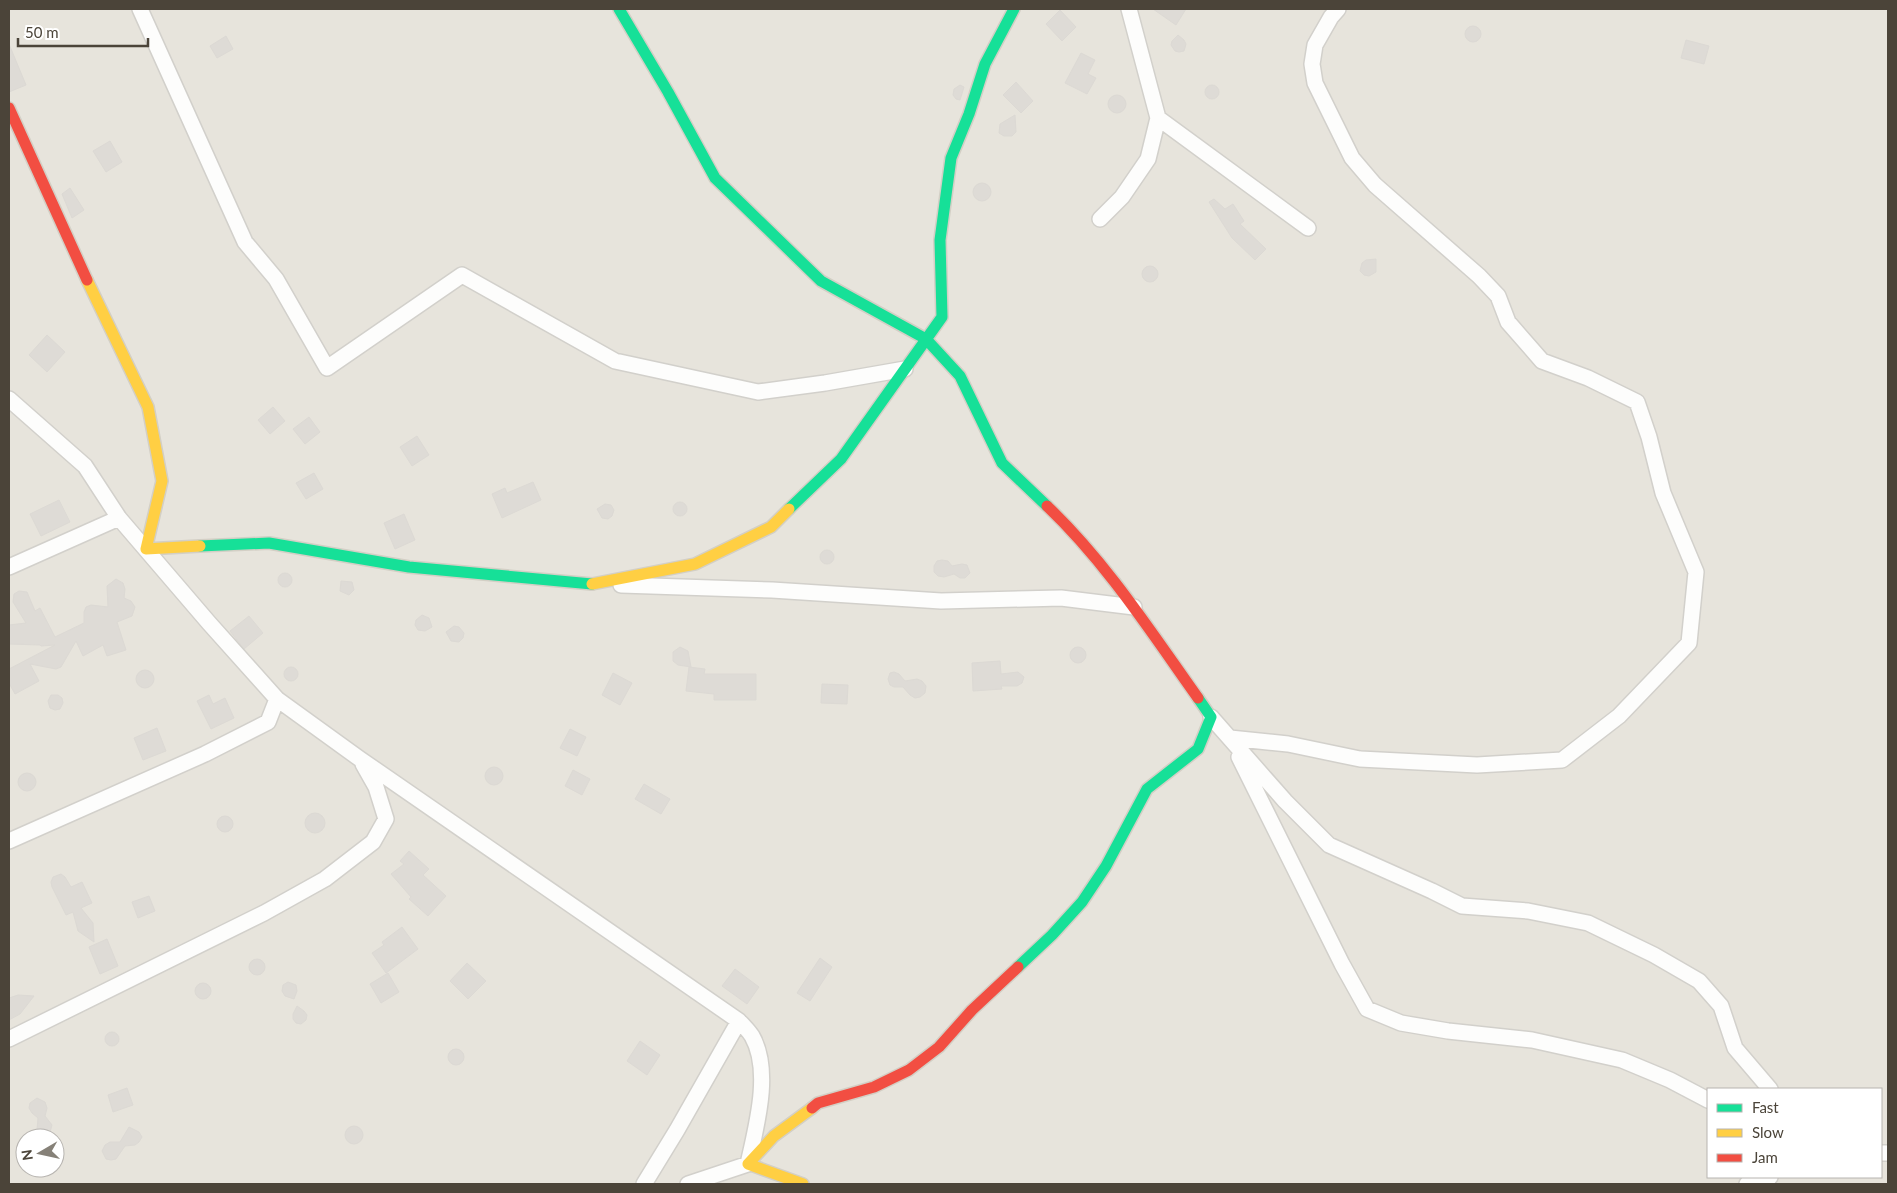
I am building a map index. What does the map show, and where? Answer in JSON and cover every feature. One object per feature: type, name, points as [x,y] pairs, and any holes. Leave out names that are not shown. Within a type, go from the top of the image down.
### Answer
[{"type":"street","points":[[140,9],[245,242],[276,279],[328,368],[462,275],[615,361],[758,392],[905,369]]},
{"type":"street","points":[[619,9],[668,92],[715,178],[821,281],[926,340],[960,376],[1002,463],[1067,525],[1134,607],[1211,717],[1285,801],[1329,845],[1462,906],[1528,911],[1588,923],[1654,955],[1699,981],[1721,1006],[1735,1048],[1769,1088]]},
{"type":"street","points":[[594,584],[695,564],[771,526],[841,459],[942,317],[940,240],[951,158],[969,114],[985,64],[1014,9]]},
{"type":"street","points":[[1100,219],[1122,197],[1148,159],[1158,118],[1129,9]]},
{"type":"street","points":[[1230,738],[1288,744],[1360,759],[1477,765],[1562,760],[1620,716],[1689,643],[1696,572],[1663,493],[1649,437],[1637,402],[1588,378],[1542,361],[1508,322],[1498,296],[1438,238],[1375,185],[1352,158],[1315,83],[1312,64],[1315,45],[1331,17],[1338,9]]},
{"type":"street","points":[[9,108],[80,265],[148,407],[162,481],[146,549]]},
{"type":"street","points":[[1158,118],[1308,228]]},
{"type":"street","points":[[9,399],[85,466],[119,518],[277,699],[360,760],[740,1020],[752,1036],[762,1067],[757,1119],[748,1164]]},
{"type":"street","points":[[9,567],[119,518]]},
{"type":"street","points":[[146,549],[269,543],[409,567],[594,584],[772,590],[941,601],[1061,598],[1134,607]]},
{"type":"street","points":[[9,841],[204,754],[268,722],[277,699]]},
{"type":"street","points":[[688,1184],[748,1164],[774,1136],[818,1103],[874,1086],[909,1070],[939,1047],[972,1010],[1052,935],[1082,902],[1106,866],[1147,789],[1198,749],[1211,717]]},
{"type":"street","points":[[1230,738],[1342,964],[1367,1009],[1400,1023],[1448,1031],[1532,1040],[1622,1060],[1670,1080],[1707,1099]]},
{"type":"street","points":[[9,1039],[264,913],[324,879],[373,842],[386,820],[376,787],[360,760]]},
{"type":"street","points":[[644,1184],[740,1020]]},
{"type":"street","points":[[748,1164],[803,1184]]},
{"type":"street","points":[[1747,1184],[1767,1178]]},
{"type":"shaded area","points":[[9,9],[1888,9],[1888,1184],[9,1184]]},
{"type":"building","points":[[1153,9],[1186,9],[1176,25]]},
{"type":"building","points":[[1060,10],[1076,27],[1062,41],[1046,24]]},
{"type":"building","points":[[1473,26],[1479,28],[1481,34],[1479,40],[1473,42],[1467,40],[1465,34],[1467,28]]},
{"type":"building","points":[[1178,35],[1186,44],[1184,51],[1175,51],[1171,45]]},
{"type":"building","points":[[226,36],[233,49],[217,58],[210,46]]},
{"type":"building","points":[[1686,40],[1709,46],[1704,64],[1681,58]]},
{"type":"building","points":[[9,44],[26,85],[9,92]]},
{"type":"building","points":[[1081,53],[1095,60],[1088,74],[1096,78],[1087,94],[1065,83]]},
{"type":"building","points":[[1016,82],[1033,101],[1021,113],[1003,95]]},
{"type":"building","points":[[960,85],[964,87],[960,100],[956,99],[953,95],[954,89]]},
{"type":"building","points":[[1209,85],[1215,85],[1219,92],[1215,99],[1209,99],[1205,95],[1205,89]]},
{"type":"building","points":[[1117,95],[1123,98],[1126,104],[1123,110],[1117,113],[1111,110],[1108,104],[1111,98]]},
{"type":"building","points":[[1015,115],[1016,132],[1012,136],[1004,136],[999,133],[1000,124]]},
{"type":"building","points":[[110,141],[122,162],[106,172],[93,151]]},
{"type":"building","points":[[982,183],[988,186],[991,192],[988,198],[982,201],[976,198],[973,192],[976,186]]},
{"type":"building","points":[[70,188],[84,210],[72,218],[62,194]]},
{"type":"building","points":[[1214,199],[1225,209],[1233,204],[1244,221],[1240,224],[1266,249],[1255,260],[1232,238],[1209,202]]},
{"type":"building","points":[[1376,259],[1376,272],[1369,276],[1364,275],[1360,271],[1362,263],[1366,260]]},
{"type":"building","points":[[1147,266],[1153,266],[1158,271],[1156,280],[1147,282],[1142,277],[1142,271]]},
{"type":"building","points":[[47,335],[65,352],[47,372],[29,355]]},
{"type":"building","points":[[273,407],[285,421],[270,434],[258,420]]},
{"type":"building","points":[[309,417],[320,432],[305,444],[293,429]]},
{"type":"building","points":[[417,436],[429,455],[412,466],[400,447]]},
{"type":"building","points":[[314,473],[323,489],[306,499],[296,483]]},
{"type":"building","points":[[533,482],[541,500],[502,518],[492,494],[505,488],[507,493]]},
{"type":"building","points":[[59,500],[70,522],[41,536],[30,514]]},
{"type":"building","points":[[677,502],[683,502],[687,509],[683,516],[677,516],[673,512],[673,506]]},
{"type":"building","points":[[605,504],[611,505],[614,510],[612,516],[608,519],[602,518],[597,509]]},
{"type":"building","points":[[404,514],[415,540],[395,549],[384,523]]},
{"type":"building","points":[[824,550],[830,550],[834,557],[830,564],[824,564],[820,560],[820,554]]},
{"type":"building","points":[[937,561],[948,561],[952,566],[967,565],[970,573],[965,578],[960,578],[954,574],[944,577],[938,576],[934,572],[934,566]]},
{"type":"building","points":[[282,573],[288,573],[292,580],[288,587],[282,587],[278,583],[278,577]]},
{"type":"building","points":[[116,579],[123,583],[125,589],[124,598],[131,601],[135,607],[132,616],[117,622],[126,650],[107,656],[103,645],[83,656],[76,641],[61,667],[56,669],[30,664],[39,681],[15,694],[9,683],[9,669],[55,645],[9,644],[9,625],[26,623],[13,602],[14,594],[19,591],[27,592],[35,611],[40,608],[55,637],[84,623],[86,607],[91,605],[108,607],[107,586]]},
{"type":"building","points":[[341,581],[352,582],[354,590],[349,595],[340,591]]},
{"type":"building","points":[[422,615],[429,618],[432,627],[425,631],[418,630],[415,625],[416,620]]},
{"type":"building","points":[[249,616],[263,633],[244,649],[230,631]]},
{"type":"building","points":[[454,626],[459,627],[464,633],[463,638],[459,642],[451,641],[446,632]]},
{"type":"building","points":[[680,647],[688,651],[691,667],[678,665],[673,661],[673,652]]},
{"type":"building","points":[[1075,647],[1081,647],[1086,652],[1084,661],[1075,663],[1070,658],[1070,652]]},
{"type":"building","points":[[1000,661],[1001,674],[1018,672],[1024,677],[1022,683],[1017,686],[1001,686],[1002,689],[973,691],[972,663]]},
{"type":"building","points":[[288,667],[294,667],[298,674],[294,681],[288,681],[284,677],[284,671]]},
{"type":"building","points":[[689,667],[705,669],[704,674],[756,674],[756,700],[714,700],[714,694],[686,691]]},
{"type":"building","points":[[145,670],[151,673],[154,679],[151,685],[145,688],[139,685],[136,679],[139,673]]},
{"type":"building","points":[[613,673],[632,683],[620,705],[602,695]]},
{"type":"building","points":[[890,673],[899,674],[905,681],[917,679],[922,681],[926,686],[925,693],[915,698],[903,687],[890,685],[888,679]]},
{"type":"building","points":[[822,684],[848,685],[847,704],[821,703]]},
{"type":"building","points":[[51,695],[58,695],[62,698],[63,703],[60,709],[50,708],[48,701]]},
{"type":"building","points":[[209,695],[213,704],[225,698],[234,718],[211,729],[197,701]]},
{"type":"building","points":[[157,728],[166,751],[143,760],[134,738]]},
{"type":"building","points":[[570,729],[586,737],[577,756],[560,748]]},
{"type":"building","points":[[494,767],[500,770],[503,776],[500,782],[494,785],[488,782],[485,776],[488,770]]},
{"type":"building","points":[[573,770],[590,779],[582,795],[565,786]]},
{"type":"building","points":[[27,773],[33,776],[36,782],[33,788],[27,791],[21,788],[18,782],[21,776]]},
{"type":"building","points":[[644,784],[670,799],[661,814],[635,799]]},
{"type":"building","points":[[311,813],[319,813],[325,819],[325,827],[319,833],[311,833],[305,827],[305,819]]},
{"type":"building","points":[[225,816],[233,824],[225,832],[217,824]]},
{"type":"building","points":[[409,851],[429,869],[423,875],[446,896],[428,916],[409,899],[411,897],[391,874],[404,864],[400,861]]},
{"type":"building","points":[[61,874],[71,887],[82,882],[92,903],[81,908],[93,923],[94,942],[78,931],[73,912],[66,915],[52,887],[53,877]]},
{"type":"building","points":[[149,896],[155,911],[138,918],[132,902]]},
{"type":"building","points":[[402,927],[418,949],[386,973],[372,953],[384,945],[382,942]]},
{"type":"building","points":[[107,939],[118,966],[100,974],[89,947]]},
{"type":"building","points":[[820,958],[832,967],[810,1001],[797,993]]},
{"type":"building","points":[[254,959],[260,959],[265,964],[263,973],[254,975],[249,970],[249,964]]},
{"type":"building","points":[[467,963],[486,981],[468,999],[450,981]]},
{"type":"building","points":[[735,969],[759,987],[747,1004],[722,986]]},
{"type":"building","points":[[388,973],[399,992],[381,1003],[370,984]]},
{"type":"building","points":[[288,982],[296,985],[297,991],[294,999],[285,996],[282,991],[283,985]]},
{"type":"building","points":[[203,983],[211,991],[203,999],[195,991]]},
{"type":"building","points":[[18,995],[34,996],[20,1014],[9,1020],[9,998]]},
{"type":"building","points":[[297,1006],[307,1015],[306,1020],[301,1024],[296,1023],[293,1019]]},
{"type":"building","points":[[109,1032],[115,1032],[119,1039],[115,1046],[109,1046],[105,1042],[105,1036]]},
{"type":"building","points":[[640,1041],[660,1055],[647,1075],[627,1061]]},
{"type":"building","points":[[453,1049],[459,1049],[464,1054],[462,1063],[453,1065],[448,1060],[448,1054]]},
{"type":"building","points":[[127,1088],[133,1105],[113,1112],[108,1095]]},
{"type":"building","points":[[37,1098],[45,1102],[47,1108],[45,1116],[52,1125],[51,1128],[37,1128],[38,1118],[29,1108],[30,1103]]},
{"type":"building","points":[[354,1126],[360,1129],[363,1135],[360,1141],[354,1144],[348,1141],[345,1135],[348,1129]]},
{"type":"building","points":[[129,1127],[139,1132],[142,1137],[139,1142],[135,1145],[125,1146],[116,1159],[106,1159],[102,1151],[105,1145],[110,1142],[120,1142]]},
{"type":"traffic: fast","points":[[619,9],[668,92],[715,178],[821,281],[926,339],[960,376],[1002,463],[1047,506]]},
{"type":"traffic: fast","points":[[789,509],[841,459],[942,317],[940,240],[951,158],[969,114],[985,64],[1014,9]]},
{"type":"traffic: fast","points":[[200,546],[269,543],[409,567],[592,584]]},
{"type":"traffic: fast","points":[[1018,967],[1052,935],[1082,902],[1106,866],[1147,789],[1198,749],[1211,717],[1198,698]]},
{"type":"traffic: slow","points":[[87,280],[148,407],[162,481],[146,549],[200,546]]},
{"type":"traffic: slow","points":[[592,584],[695,564],[771,527],[789,509]]},
{"type":"traffic: slow","points":[[803,1184],[748,1164],[774,1136],[812,1108]]},
{"type":"traffic: jam","points":[[9,108],[87,280]]},
{"type":"traffic: jam","points":[[1047,506],[1089,550],[1108,574],[1198,698]]},
{"type":"traffic: jam","points":[[812,1108],[818,1103],[874,1087],[909,1070],[939,1047],[972,1010],[1018,967]]}]
